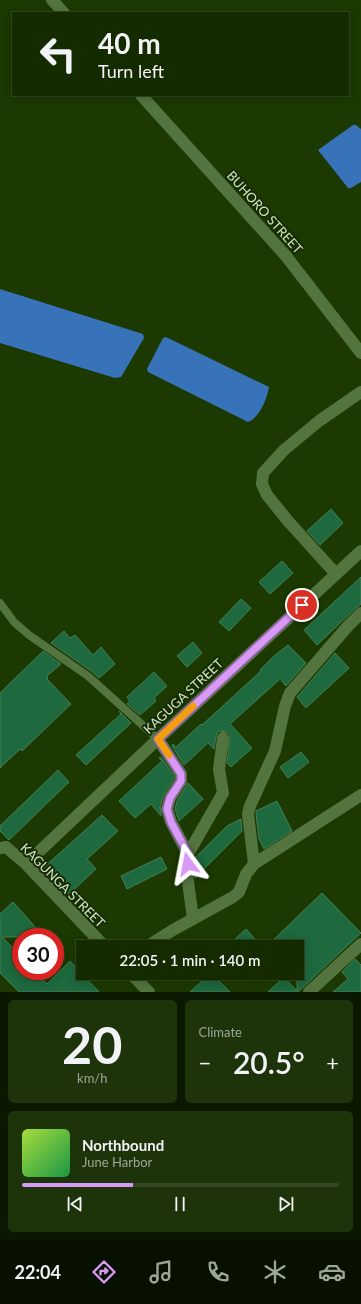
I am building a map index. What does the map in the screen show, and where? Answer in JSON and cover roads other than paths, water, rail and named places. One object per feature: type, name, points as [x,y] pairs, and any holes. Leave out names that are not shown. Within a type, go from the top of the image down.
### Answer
[{"type":"street","points":[[52,0],[63,12]]},
{"type":"street","name":"BUHORO STREET","points":[[143,96],[286,256],[361,353]]},
{"type":"street","points":[[336,574],[288,521],[267,495],[262,484],[263,473],[284,450],[319,421],[361,392]]},
{"type":"street","name":"KAGUGA STREET","points":[[26,864],[361,550]]},
{"type":"street","points":[[254,864],[248,814],[250,806],[275,751],[285,706],[290,693],[361,613]]},
{"type":"street","points":[[193,919],[187,874],[188,854],[223,793],[219,769],[223,738]]},
{"type":"street","points":[[158,739],[181,774],[181,781],[170,798],[167,809],[171,822],[188,854]]},
{"type":"street","points":[[158,940],[233,897],[239,892],[246,874],[254,864],[361,795]]},
{"type":"street","name":"KAGUNGA STREET","points":[[2,846],[26,864],[98,940]]},
{"type":"street","points":[[309,992],[361,944]]},
{"type":"street","points":[[137,980],[148,992]]},
{"type":"lane","points":[[0,603],[14,622],[29,635],[88,676],[158,739]]},
{"type":"water","points":[[353,125],[356,125],[361,129],[361,182],[351,188],[348,188],[318,150]]},
{"type":"water","points":[[0,289],[143,334],[144,338],[121,377],[115,378],[0,343]]},
{"type":"water","points":[[166,337],[269,387],[265,402],[256,416],[248,422],[148,372],[147,369],[163,338]]}]
